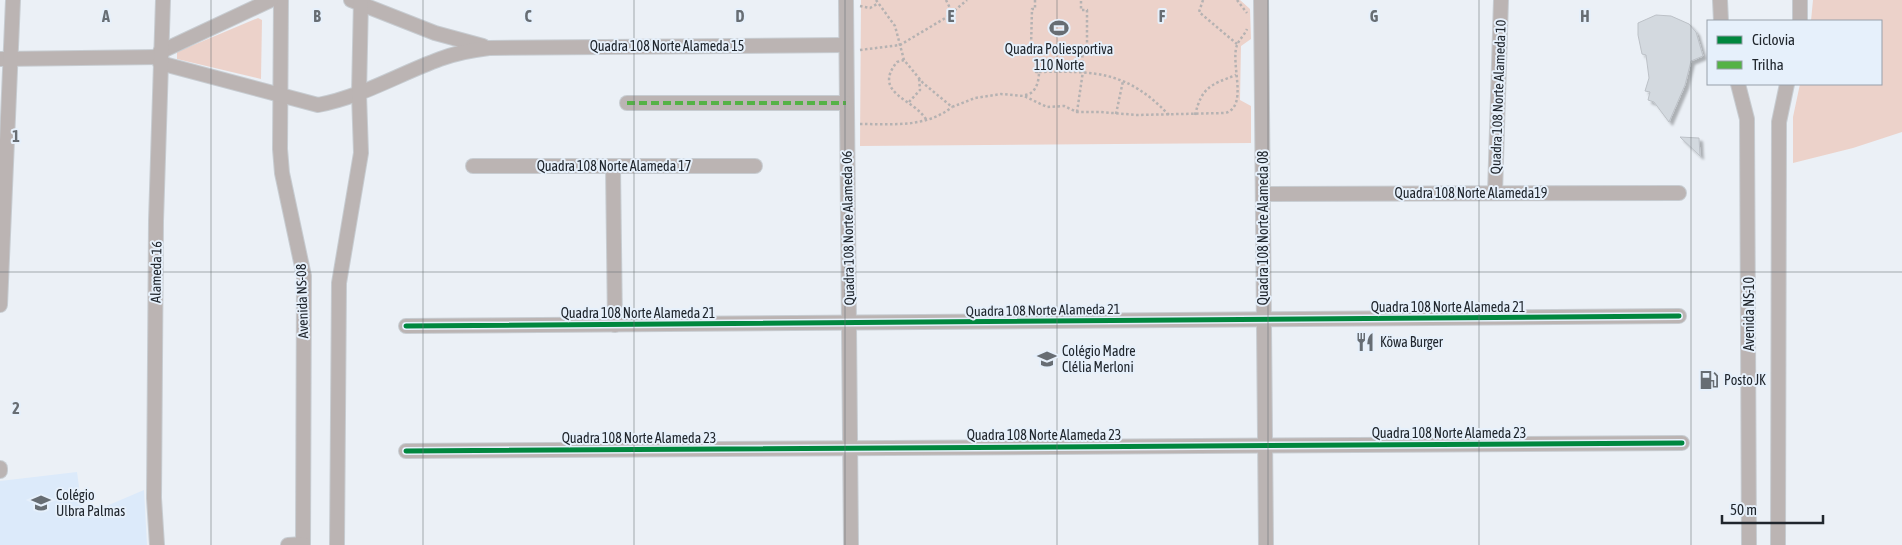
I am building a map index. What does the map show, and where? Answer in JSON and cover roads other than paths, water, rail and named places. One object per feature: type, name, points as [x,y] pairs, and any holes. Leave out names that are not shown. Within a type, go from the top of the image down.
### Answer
[{"type":"street","points":[[0,305],[5,59],[13,0]]},
{"type":"street","name":"Alameda 16","points":[[157,545],[154,498],[155,377],[160,58],[163,0]]},
{"type":"street","points":[[160,58],[271,0]]},
{"type":"street","name":"Avenida NS-08","points":[[281,0],[282,94],[280,149],[282,173],[304,276],[303,545]]},
{"type":"street","name":"Quadra 108 Norte Alameda 06","points":[[846,0],[851,545]]},
{"type":"street","name":"Quadra 108 Norte Alameda 08","points":[[1262,0],[1266,545]]},
{"type":"street","name":"Quadra 108 Norte Alameda 10","points":[[1495,193],[1501,0]]},
{"type":"street","points":[[1720,0],[1721,20]]},
{"type":"street","points":[[1800,0],[1800,20]]},
{"type":"street","points":[[337,545],[339,282],[361,152],[357,2],[435,33],[488,48]]},
{"type":"street","name":"Quadra 108 Norte Alameda 15","points":[[488,48],[846,45]]},
{"type":"street","points":[[5,59],[160,58],[318,105],[359,94],[438,59],[488,48]]},
{"type":"street","name":"Avenida NS-10","points":[[1738,85],[1747,119],[1748,545]]},
{"type":"street","points":[[1778,545],[1778,122],[1787,85]]},
{"type":"street","points":[[627,103],[846,103]]},
{"type":"street","name":"Quadra 108 Norte Alameda 17","points":[[473,166],[755,166]]},
{"type":"street","points":[[613,167],[615,325]]},
{"type":"street","name":"Quadra 108 Norte Alameda19","points":[[1263,194],[1679,193]]},
{"type":"street","name":"Quadra 108 Norte Alameda 21","points":[[406,326],[1679,316]]},
{"type":"street","name":"Quadra 108 Norte Alameda 23","points":[[406,451],[1682,443]]},
{"type":"street","points":[[288,545],[303,545]]},
{"type":"place","name":"Quadra Poliesportiva 110 Norte","points":[[1059,28]]},
{"type":"place","name":"Köwa Burger","points":[[1365,342]]},
{"type":"place","name":"Colégio Madre Clélia Merloni","points":[[1047,359]]},
{"type":"place","name":"Posto JK","points":[[1709,380]]},
{"type":"place","name":"Colégio Ulbra Palmas","points":[[41,503]]}]
